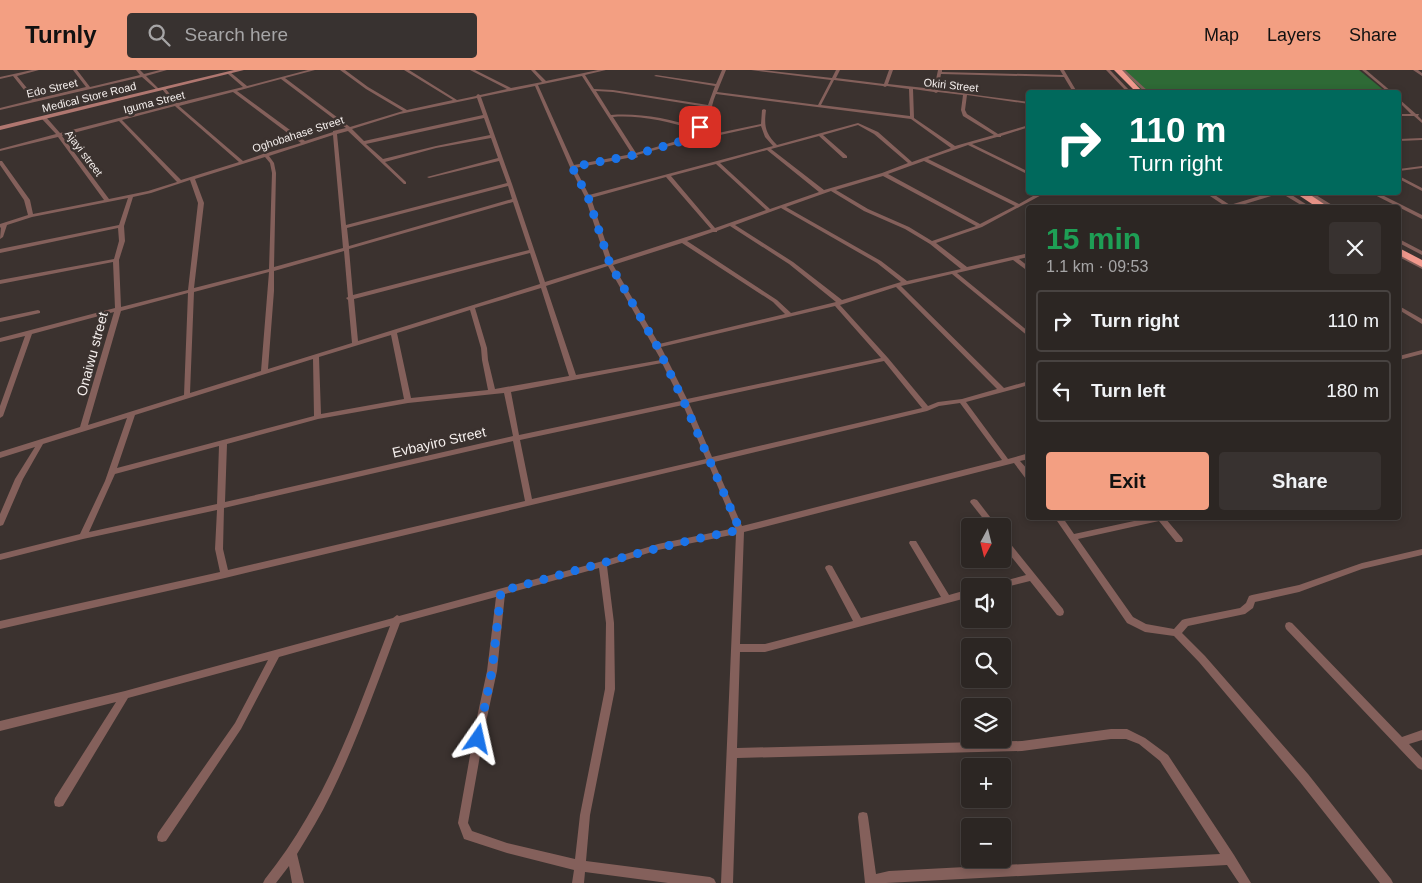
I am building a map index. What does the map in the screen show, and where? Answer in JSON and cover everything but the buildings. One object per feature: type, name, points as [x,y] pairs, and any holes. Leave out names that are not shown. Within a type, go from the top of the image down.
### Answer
[{"type":"highway","points":[[1112,70],[1132,90]]},
{"type":"highway","points":[[1118,70],[1138,90]]},
{"type":"highway","points":[[1295,195],[1313,205]]},
{"type":"highway","points":[[1303,195],[1321,205]]},
{"type":"highway","points":[[1401,247],[1422,259]]},
{"type":"highway","points":[[1401,254],[1422,265]]},
{"type":"street","points":[[0,78],[37,70]]},
{"type":"street","points":[[75,70],[89,88]]},
{"type":"street","points":[[138,70],[243,162]]},
{"type":"street","name":"Edo Street","points":[[0,109],[166,70]]},
{"type":"street","name":"Medical Store Road","points":[[0,128],[241,70]]},
{"type":"street","name":"Iguma Street","points":[[0,150],[313,70]]},
{"type":"street","points":[[342,70],[367,88],[406,111]]},
{"type":"street","points":[[406,70],[455,100]]},
{"type":"street","points":[[472,70],[510,89]]},
{"type":"street","points":[[533,70],[545,82]]},
{"type":"street","name":"Oghobahase Street","points":[[2,225],[31,216],[131,196],[406,111],[478,95],[584,76],[594,71],[604,70]]},
{"type":"street","points":[[633,156],[682,141],[698,129],[710,112],[709,106],[724,70]]},
{"type":"street","name":"Okiri Street","points":[[753,70],[1026,103]]},
{"type":"street","points":[[819,106],[838,70]]},
{"type":"street","points":[[885,86],[890,70]]},
{"type":"street","points":[[1062,70],[1074,90]]},
{"type":"street","points":[[1108,70],[1127,90]]},
{"type":"street","points":[[1123,70],[1145,90]]},
{"type":"street","points":[[1364,70],[1388,90]]},
{"type":"street","points":[[1415,70],[1422,75]]},
{"type":"street","points":[[936,92],[940,71],[1065,76]]},
{"type":"street","points":[[229,73],[246,87]]},
{"type":"street","points":[[14,75],[36,101]]},
{"type":"street","points":[[584,76],[611,116],[633,156]]},
{"type":"street","points":[[656,76],[717,85]]},
{"type":"street","points":[[282,78],[348,128],[404,183]]},
{"type":"street","points":[[536,84],[572,167],[588,197],[610,264],[657,346],[684,402],[740,530],[727,883]]},
{"type":"street","points":[[911,89],[912,118]]},
{"type":"street","points":[[234,90],[303,142]]},
{"type":"street","points":[[593,90],[613,91],[709,106]]},
{"type":"street","points":[[716,93],[912,118],[954,148]]},
{"type":"street","points":[[965,94],[963,110],[965,115],[999,136]]},
{"type":"street","points":[[478,95],[516,200],[572,377]]},
{"type":"street","points":[[1401,102],[1422,122]]},
{"type":"street","points":[[764,110],[761,125],[766,137],[775,146]]},
{"type":"street","points":[[611,116],[618,114],[647,118],[698,129],[702,134],[701,138]]},
{"type":"street","points":[[1401,116],[1422,115]]},
{"type":"street","points":[[363,143],[485,116]]},
{"type":"street","name":"Ajayi street","points":[[44,118],[59,135],[107,200]]},
{"type":"street","points":[[120,120],[180,182]]},
{"type":"street","points":[[588,197],[858,124],[892,145],[912,164]]},
{"type":"street","points":[[572,167],[633,156],[761,125]]},
{"type":"street","points":[[0,455],[715,231],[823,192],[926,160],[954,148],[970,145],[1026,127]]},
{"type":"street","points":[[335,132],[354,343]]},
{"type":"street","points":[[820,135],[845,157]]},
{"type":"street","points":[[382,161],[436,147],[492,136]]},
{"type":"street","points":[[1401,140],[1422,139]]},
{"type":"street","points":[[970,145],[1026,173]]},
{"type":"street","points":[[768,148],[823,192]]},
{"type":"street","points":[[264,372],[271,291],[274,173],[272,163],[265,154]]},
{"type":"street","points":[[428,177],[501,159]]},
{"type":"street","points":[[926,160],[1019,206]]},
{"type":"street","points":[[0,162],[27,200],[31,216]]},
{"type":"street","points":[[717,162],[770,211]]},
{"type":"street","points":[[1401,170],[1422,167]]},
{"type":"street","points":[[884,174],[980,226]]},
{"type":"street","points":[[667,175],[715,231]]},
{"type":"street","points":[[187,396],[191,290],[201,203],[192,178]]},
{"type":"street","points":[[1401,178],[1422,190]]},
{"type":"street","points":[[344,227],[510,184]]},
{"type":"street","points":[[833,190],[866,210],[907,228],[932,243],[965,269]]},
{"type":"street","points":[[932,243],[980,226],[1039,195]]},
{"type":"street","points":[[1210,195],[1224,205]]},
{"type":"street","points":[[1234,205],[1270,195]]},
{"type":"street","points":[[1286,195],[1305,205]]},
{"type":"street","points":[[1311,195],[1330,205]]},
{"type":"street","points":[[1377,195],[1398,205]]},
{"type":"street","name":"Onaiwu street","points":[[83,429],[118,309],[116,260],[122,240],[121,226],[131,196]]},
{"type":"street","points":[[0,340],[271,270],[516,200]]},
{"type":"street","points":[[783,207],[879,262],[906,283]]},
{"type":"street","points":[[1401,207],[1422,217]]},
{"type":"street","points":[[1414,213],[1422,210]]},
{"type":"street","points":[[0,237],[2,225]]},
{"type":"street","points":[[732,225],[791,263],[838,303],[927,409]]},
{"type":"street","points":[[0,251],[121,226]]},
{"type":"street","points":[[683,241],[774,301],[789,314]]},
{"type":"street","points":[[1401,242],[1422,254]]},
{"type":"street","points":[[349,298],[531,251]]},
{"type":"street","points":[[657,346],[838,303],[897,285],[1026,256]]},
{"type":"street","points":[[1014,258],[1026,268]]},
{"type":"street","points":[[0,282],[116,260]]},
{"type":"street","points":[[954,273],[1026,333]]},
{"type":"street","points":[[897,285],[1002,390]]},
{"type":"street","points":[[472,308],[484,348],[492,392]]},
{"type":"street","points":[[1401,309],[1422,322]]},
{"type":"street","points":[[0,320],[38,312]]},
{"type":"street","points":[[0,416],[29,332]]},
{"type":"street","points":[[394,333],[408,401]]},
{"type":"street","points":[[1401,357],[1422,352]]},
{"type":"street","points":[[316,355],[318,417]]},
{"type":"street","name":"Evbayiro Street","points":[[0,557],[83,536],[516,438],[886,359]]},
{"type":"street","points":[[112,472],[318,417],[408,401],[508,390],[664,361]]},
{"type":"street","points":[[0,625],[225,576],[709,459],[927,409],[938,404],[962,401],[1026,384]]},
{"type":"street","points":[[508,390],[529,502]]},
{"type":"street","points":[[962,401],[1011,461],[1026,474]]},
{"type":"street","points":[[83,536],[112,472],[132,414]]},
{"type":"street","points":[[0,523],[19,479],[41,442]]},
{"type":"street","points":[[223,443],[219,549],[225,576]]},
{"type":"street","points":[[0,726],[125,695],[276,654],[397,619],[603,564],[658,547],[740,530],[1026,457]]},
{"type":"street","points":[[974,502],[987,518]]},
{"type":"street","points":[[1060,520],[1130,620],[1145,628],[1176,633],[1202,659],[1304,778],[1387,883]]},
{"type":"street","points":[[1073,537],[1151,520]]},
{"type":"street","points":[[1162,520],[1179,540]]},
{"type":"street","points":[[913,543],[947,599]]},
{"type":"street","points":[[1011,550],[1060,612]]},
{"type":"street","points":[[1176,633],[1185,623],[1242,611],[1250,605],[1252,599],[1299,588],[1362,566],[1422,552]]},
{"type":"street","points":[[578,883],[585,815],[610,689],[610,623],[603,564]]},
{"type":"street","points":[[828,568],[859,623]]},
{"type":"street","points":[[1011,582],[1032,577]]},
{"type":"street","points":[[501,591],[492,671],[463,823],[468,835],[506,848],[580,866],[710,883]]},
{"type":"street","points":[[735,648],[765,648],[961,595]]},
{"type":"street","points":[[269,883],[292,855],[340,768],[397,619]]},
{"type":"street","points":[[1289,626],[1422,765]]},
{"type":"street","points":[[162,837],[238,726],[276,654]]},
{"type":"street","points":[[59,802],[125,695]]},
{"type":"street","points":[[732,753],[1022,746],[1111,734],[1127,734],[1142,741],[1164,758],[1245,883]]},
{"type":"street","points":[[1400,742],[1422,735]]},
{"type":"street","points":[[863,817],[871,881],[889,876],[1230,859]]},
{"type":"street","points":[[292,855],[298,883]]},
{"type":"green space","points":[[1120,70],[1359,70],[1384,90],[1142,90]]},
{"type":"route","points":[[478,739],[492,671],[501,591],[603,564],[658,547],[740,530],[684,402],[657,346],[610,264],[588,197],[572,167],[634,155],[682,141],[700,127]]}]
